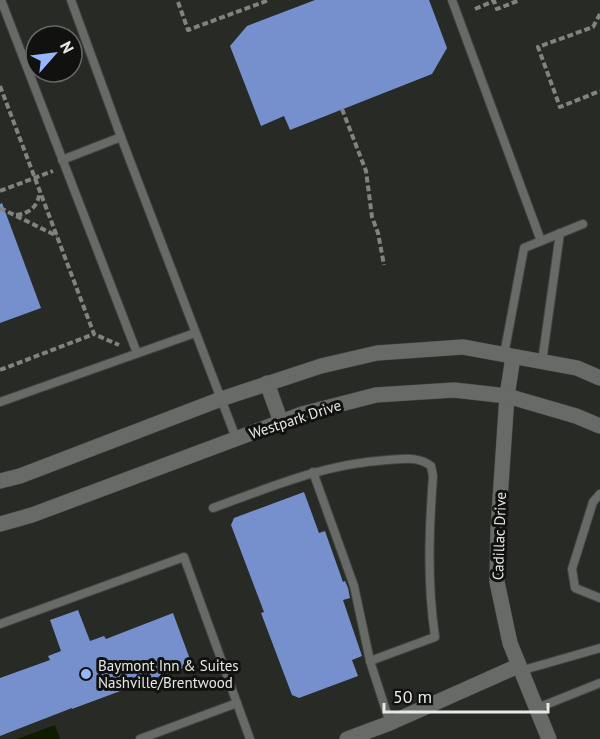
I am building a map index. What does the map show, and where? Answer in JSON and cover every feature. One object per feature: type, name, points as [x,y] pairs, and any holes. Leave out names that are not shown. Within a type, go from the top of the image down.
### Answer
[{"type":"street","points":[[0,481],[21,476],[267,383],[321,366],[377,353],[463,348],[577,368],[600,378]]},
{"type":"street","name":"Cadillac Drive","points":[[508,356],[497,582],[506,628],[519,669],[549,739]]},
{"type":"street","points":[[267,383],[281,422]]},
{"type":"street","name":"Westpark Drive","points":[[0,524],[32,515],[281,422],[376,395],[454,390],[507,396],[576,416],[600,426]]},
{"type":"street","points":[[347,739],[519,669]]},
{"type":"lane","points":[[1,0],[137,353]]},
{"type":"lane","points":[[71,0],[236,438]]},
{"type":"lane","points":[[452,0],[541,241]]},
{"type":"lane","points":[[64,163],[121,137]]},
{"type":"lane","points":[[508,356],[524,248],[584,224]]},
{"type":"lane","points":[[542,362],[560,233]]},
{"type":"lane","points":[[0,402],[195,333]]},
{"type":"lane","points":[[213,508],[313,472],[359,462],[410,458],[424,460],[432,466],[428,572],[429,599],[435,637],[370,661]]},
{"type":"lane","points":[[313,472],[354,586],[370,661],[390,723]]},
{"type":"lane","points":[[600,494],[593,502],[572,569],[575,588],[600,598]]},
{"type":"lane","points":[[0,624],[184,557],[250,739]]},
{"type":"lane","points":[[519,669],[600,648]]},
{"type":"lane","points":[[536,709],[600,683]]},
{"type":"lane","points":[[140,739],[237,703]]},
{"type":"path","points":[[178,2],[188,30],[269,0]]},
{"type":"path","points":[[475,9],[494,1],[497,9],[520,0]]},
{"type":"path","points":[[600,14],[593,27],[538,47],[560,107],[600,91]]},
{"type":"path","points":[[0,86],[94,334]]},
{"type":"path","points":[[342,109],[366,171],[372,216],[384,264]]},
{"type":"path","points":[[0,191],[35,178],[64,163]]},
{"type":"path","points":[[15,215],[26,214],[33,209],[38,202],[40,190]]},
{"type":"path","points":[[0,208],[57,237]]},
{"type":"path","points":[[1,369],[94,334],[137,353]]},
{"type":"shaded area","points":[[55,725],[60,739],[17,739]]},
{"type":"building","points":[[315,0],[429,0],[447,48],[432,74],[290,130],[284,116],[261,126],[230,46],[247,26]]},
{"type":"building","points":[[2,203],[41,308],[0,323],[0,204]]},
{"type":"building","points":[[304,492],[319,533],[325,531],[343,582],[345,581],[348,588],[350,598],[343,600],[362,656],[352,660],[358,676],[299,698],[292,695],[231,525],[234,518]]},
{"type":"building","name":"Baymont Inn & Suites Nashville/Brentwood","points":[[78,610],[90,641],[104,636],[106,639],[173,613],[191,662],[183,665],[184,668],[166,675],[0,736],[0,678],[50,660],[48,656],[61,651],[50,620]]},
{"type":"place","name":"Baymont Inn & Suites Nashville/Brentwood","points":[[86,674]]}]
